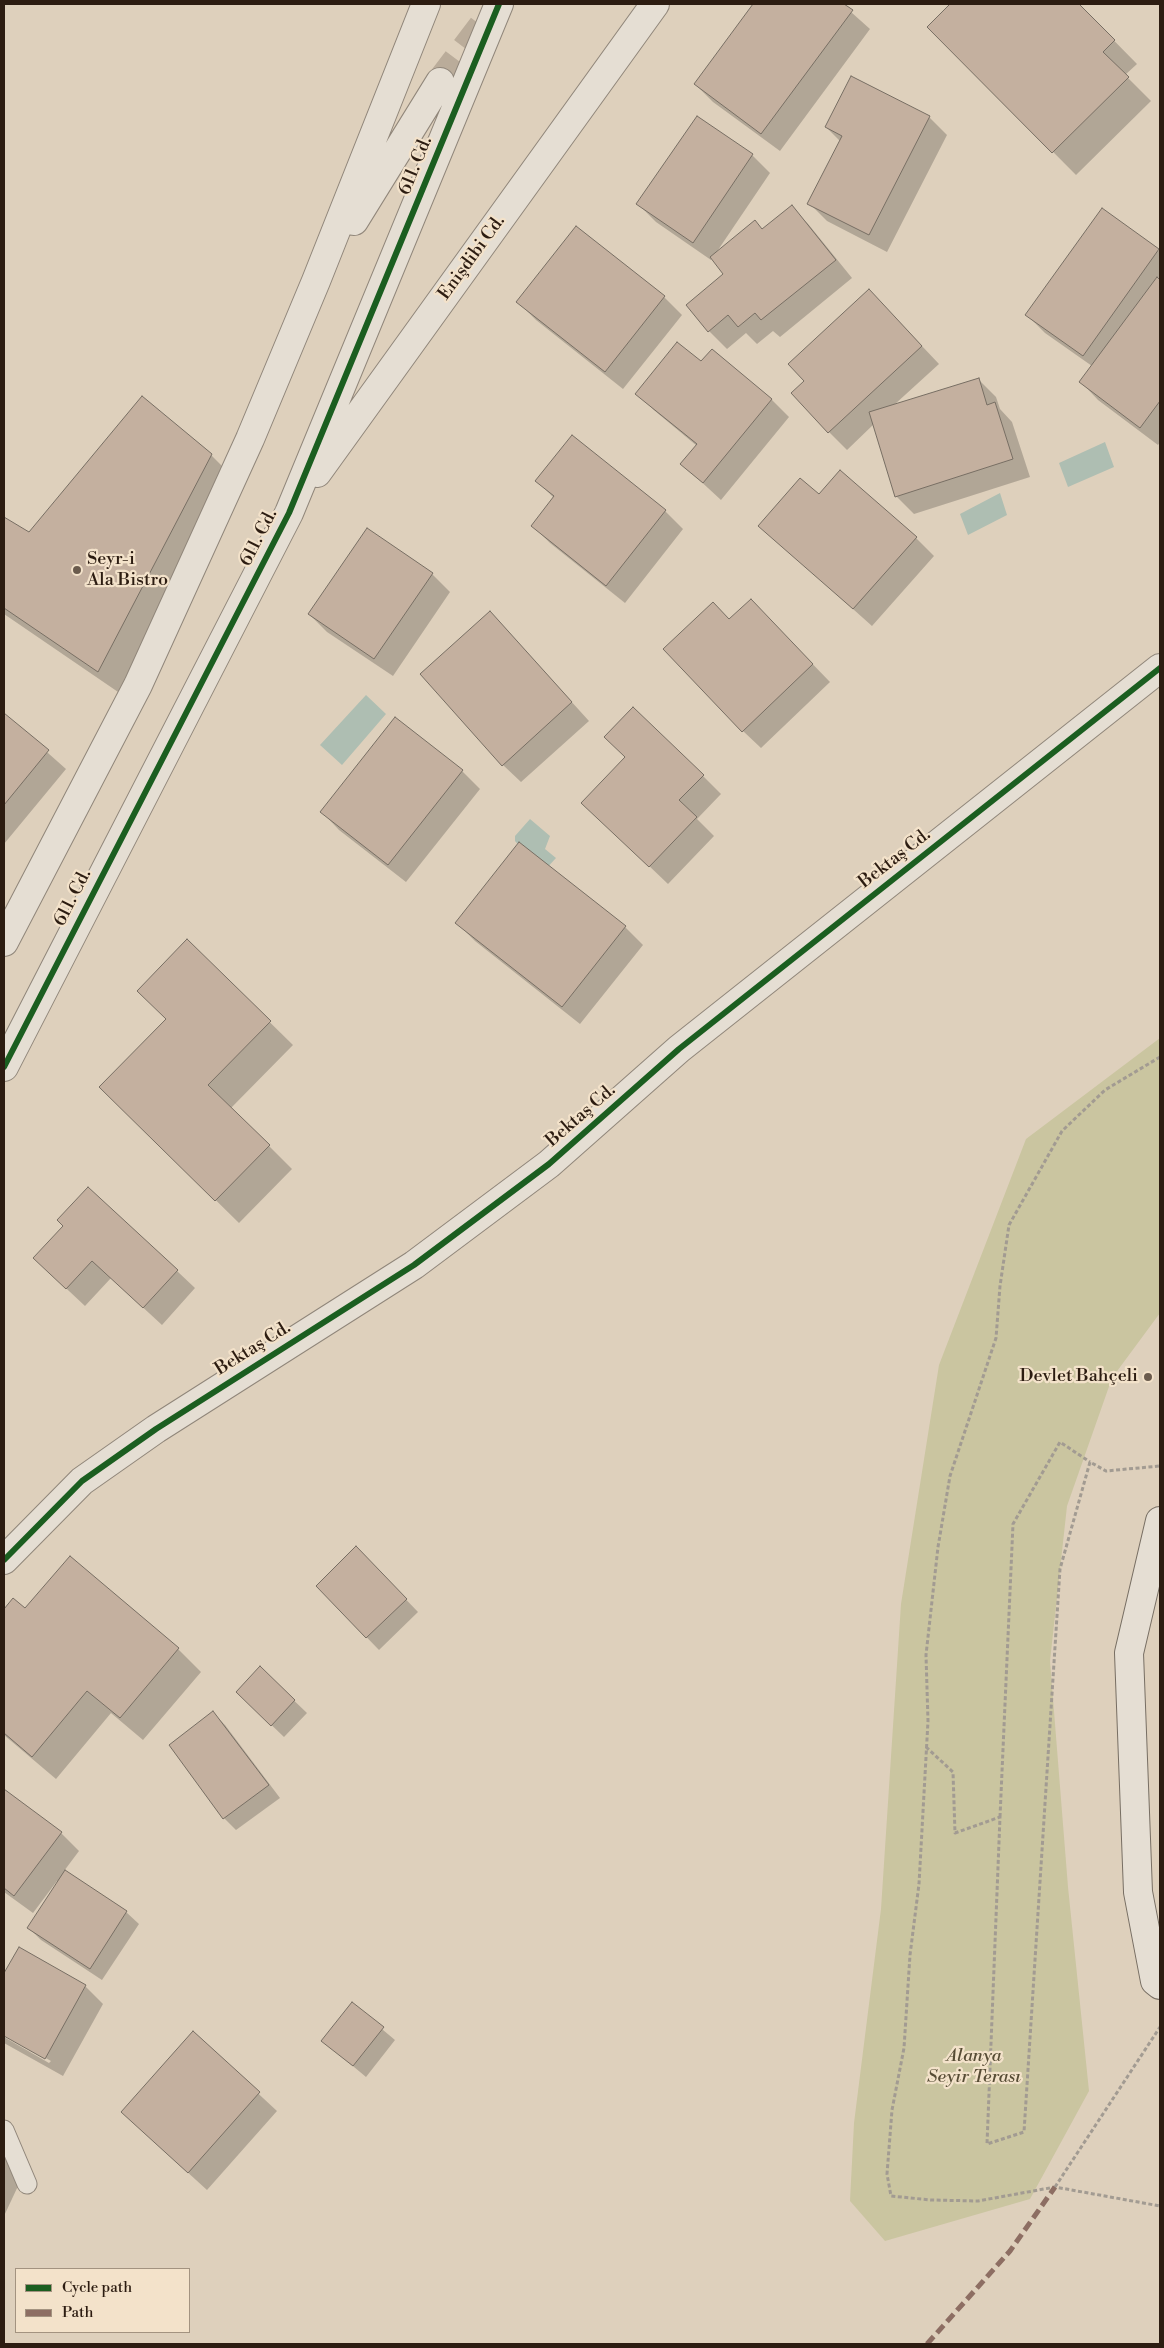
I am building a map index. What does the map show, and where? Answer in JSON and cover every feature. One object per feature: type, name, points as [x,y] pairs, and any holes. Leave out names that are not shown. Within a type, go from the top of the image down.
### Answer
[{"type":"street","points":[[4,942],[138,685],[250,439],[316,282],[426,4]]},
{"type":"street","name":"611. Cd.","points":[[4,1066],[289,513],[499,4]]},
{"type":"street","name":"Enişdibi Cd.","points":[[289,513],[655,4]]},
{"type":"street","points":[[316,282],[440,82]]},
{"type":"street","name":"Bektaş Cd.","points":[[4,1560],[82,1481],[156,1429],[414,1265],[549,1164],[679,1049],[1160,668]]},
{"type":"street","points":[[1160,1521],[1128,1653],[1138,1892],[1155,1981],[1160,1985]]},
{"type":"lane","points":[[4,2130],[27,2184]]},
{"type":"path","points":[[1160,1057],[1105,1090],[1062,1131],[1009,1225],[1000,1286],[996,1338],[950,1476],[938,1547],[926,1656],[928,1721],[919,1884],[910,1955],[904,2048],[892,2110],[887,2174],[891,2196],[931,2200],[978,2201],[1055,2187],[1160,2206]]},
{"type":"path","points":[[1090,1462],[1060,1569],[1024,2132],[987,2144],[1013,1524],[1060,1442],[1106,1471],[1160,1466]]},
{"type":"path","points":[[926,1747],[953,1772],[955,1833],[1000,1817]]},
{"type":"path","points":[[1055,2187],[1160,2027]]},
{"type":"green space","name":"Alanya Seyir Terası","points":[[1160,1038],[1160,1313],[1112,1378],[1067,1506],[1050,1661],[1068,1887],[1089,2091],[1030,2199],[885,2241],[850,2201],[854,2123],[881,1909],[901,1604],[939,1365],[1026,1139]]},
{"type":"shaded area","points":[[1105,442],[1114,467],[1068,487],[1059,463]]},
{"type":"shaded area","points":[[1000,493],[1007,515],[968,535],[960,514]]},
{"type":"shaded area","points":[[366,695],[386,714],[342,765],[320,745]]},
{"type":"shaded area","points":[[530,819],[550,836],[545,849],[556,858],[543,872],[515,841],[515,836]]},
{"type":"building","points":[[753,4],[844,4],[853,10],[761,134],[694,84]]},
{"type":"building","points":[[950,4],[1079,4],[1115,40],[1103,52],[1129,77],[1052,153],[927,27]]},
{"type":"building","points":[[851,76],[930,116],[869,235],[807,204],[842,136],[825,127]]},
{"type":"building","points":[[697,116],[753,154],[693,243],[636,204]]},
{"type":"building","points":[[792,205],[836,260],[761,320],[755,313],[738,327],[728,315],[708,332],[686,305],[723,274],[710,257],[755,220],[762,229]]},
{"type":"building","points":[[1102,208],[1159,249],[1083,356],[1025,315]]},
{"type":"building","points":[[576,226],[665,296],[605,372],[516,302]]},
{"type":"building","points":[[1157,277],[1160,280],[1160,401],[1140,428],[1079,382]]},
{"type":"building","points":[[869,289],[922,346],[828,433],[791,393],[804,381],[788,364]]},
{"type":"building","points":[[677,342],[701,361],[712,349],[772,399],[703,483],[680,464],[697,444],[635,394]]},
{"type":"building","points":[[979,378],[987,405],[995,402],[1013,459],[895,497],[869,412]]},
{"type":"building","name":"Seyr-i Ala Bistro","points":[[142,396],[212,454],[98,672],[4,608],[4,517],[29,532]]},
{"type":"building","points":[[572,435],[666,510],[606,586],[531,526],[554,496],[535,481]]},
{"type":"building","points":[[840,470],[917,537],[853,609],[758,526],[800,478],[819,494]]},
{"type":"building","points":[[367,528],[433,573],[374,659],[308,614]]},
{"type":"building","points":[[751,599],[813,664],[742,732],[663,649],[713,602],[729,619]]},
{"type":"building","points":[[490,611],[572,702],[502,766],[420,674]]},
{"type":"building","points":[[633,707],[704,775],[679,800],[697,817],[649,867],[581,803],[625,757],[604,737]]},
{"type":"building","points":[[4,713],[49,750],[4,805]]},
{"type":"building","points":[[395,717],[463,770],[388,865],[320,812]]},
{"type":"building","points":[[519,842],[626,926],[562,1007],[455,923]]},
{"type":"building","points":[[187,939],[271,1021],[208,1085],[270,1145],[215,1201],[99,1087],[166,1019],[137,991]]},
{"type":"building","points":[[88,1187],[178,1270],[143,1308],[92,1261],[66,1289],[33,1258],[63,1226],[57,1220]]},
{"type":"building","points":[[356,1546],[407,1599],[366,1638],[316,1586]]},
{"type":"building","points":[[70,1556],[179,1648],[120,1718],[87,1691],[32,1757],[4,1733],[4,1609],[13,1598],[25,1608]]},
{"type":"building","points":[[260,1666],[295,1700],[271,1726],[236,1692]]},
{"type":"building","points":[[213,1711],[269,1785],[223,1819],[169,1745]]},
{"type":"building","points":[[4,1789],[62,1832],[14,1896],[4,1888]]},
{"type":"building","points":[[65,1870],[127,1911],[90,1969],[27,1928]]},
{"type":"building","points":[[19,1947],[86,1985],[45,2059],[4,2036],[4,1973]]},
{"type":"building","points":[[352,2002],[384,2027],[353,2066],[321,2041]]},
{"type":"building","points":[[193,2031],[260,2092],[188,2173],[121,2112]]},
{"type":"tunnel","points":[[440,82],[489,17]]},
{"type":"marked path","points":[[927,2344],[1010,2251],[1055,2187]]},
{"type":"cycle path","points":[[4,1067],[289,513],[499,4]]},
{"type":"cycle path","points":[[4,1560],[82,1481],[156,1429],[414,1265],[549,1164],[679,1049],[1160,668]]},
{"type":"place","name":"Seyr-i Ala Bistro","points":[[77,570]]},
{"type":"place","name":"Devlet Bahçeli","points":[[1148,1377]]}]
